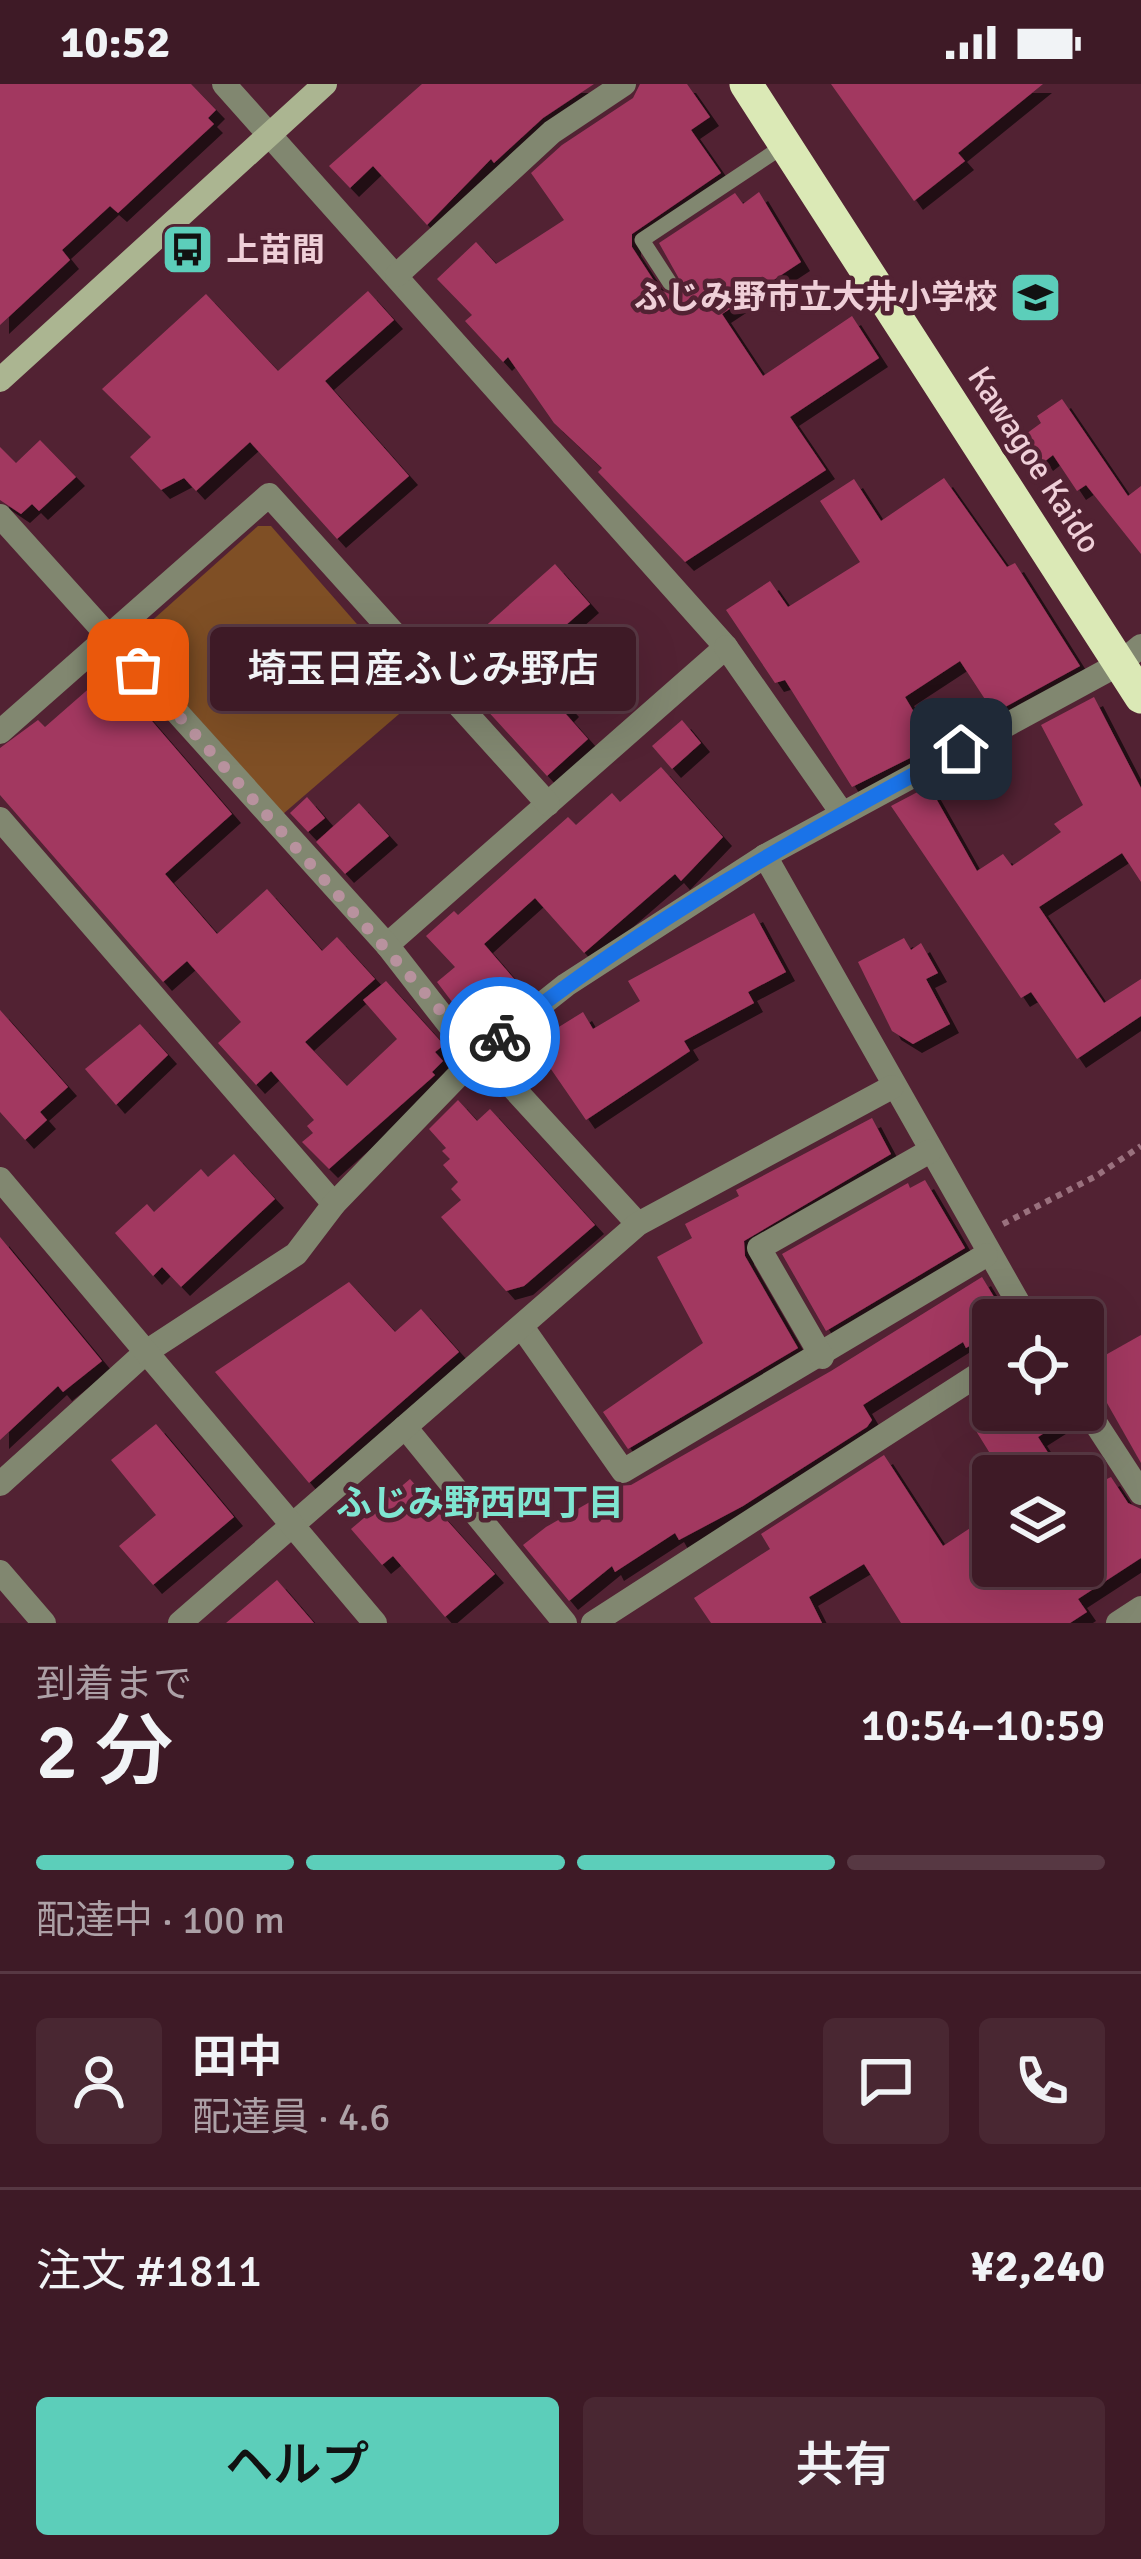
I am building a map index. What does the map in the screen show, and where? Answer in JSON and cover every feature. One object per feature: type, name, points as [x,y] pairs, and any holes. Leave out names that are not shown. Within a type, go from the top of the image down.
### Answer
[{"type":"highway","name":"Kawagoe Kaido","points":[[746,84],[1130,655],[1141,697]]},
{"type":"main road","points":[[0,380],[325,84]]},
{"type":"street","points":[[224,84],[726,647],[842,813]]},
{"type":"street","points":[[397,275],[552,132],[624,84]]},
{"type":"street","points":[[0,732],[269,495],[548,804]]},
{"type":"street","points":[[0,516],[479,1054],[638,1224]]},
{"type":"street","points":[[387,946],[726,647]]},
{"type":"street","points":[[0,1484],[146,1352],[296,1254],[334,1204],[479,1054],[566,985],[765,856],[1130,655]]},
{"type":"street","points":[[0,819],[334,1204]]},
{"type":"street","points":[[765,856],[1015,1299]]},
{"type":"street","points":[[180,1623],[638,1224],[892,1087]]},
{"type":"street","points":[[822,1357],[759,1248],[930,1151]]},
{"type":"street","points":[[0,1179],[375,1623]]},
{"type":"street","points":[[522,1327],[623,1471],[822,1357],[982,1246]]},
{"type":"street","points":[[593,1623],[972,1379]]},
{"type":"street","points":[[405,1427],[565,1623]]},
{"type":"street","points":[[1101,1431],[1141,1492]]},
{"type":"street","points":[[0,1572],[44,1623]]},
{"type":"street","points":[[1118,1623],[1141,1608]]},
{"type":"lane","points":[[670,283],[642,240],[785,146]]},
{"type":"path","points":[[982,1246],[1141,1146]]},
{"type":"shaded area","points":[[258,526],[271,526],[420,696],[283,814],[136,648],[137,634]]},
{"type":"building","points":[[0,84],[191,84],[216,110],[208,118],[214,124],[118,213],[110,206],[62,250],[70,260],[0,325]]},
{"type":"building","points":[[422,84],[594,84],[543,118],[494,163],[491,159],[427,225],[373,166],[350,188],[329,166]]},
{"type":"building","points":[[640,84],[687,84],[710,117],[691,130],[721,173],[632,234],[632,247],[660,290],[672,295],[682,284],[659,243],[735,193],[743,204],[759,192],[801,262],[722,314],[763,376],[852,316],[879,358],[790,417],[826,470],[685,562],[598,472],[602,468],[554,423],[508,357],[503,362],[465,321],[472,315],[437,279],[476,242],[496,264],[564,220],[531,173],[562,145],[633,98]]},
{"type":"building","points":[[831,84],[1043,84],[958,153],[965,161],[914,201]]},
{"type":"building","points":[[368,291],[394,320],[325,381],[409,476],[337,539],[250,442],[196,491],[184,478],[161,490],[130,457],[151,437],[102,389],[206,294],[278,371]]},
{"type":"building","points":[[1062,399],[1128,496],[1141,486],[1141,554],[1086,485],[1077,491],[1053,455],[1044,462],[1026,434],[1041,423],[1037,416]]},
{"type":"building","points":[[40,440],[76,477],[39,511],[32,504],[21,514],[0,500],[0,447],[16,463]]},
{"type":"building","points":[[944,478],[1007,567],[1015,563],[1080,666],[994,713],[960,661],[905,697],[930,739],[922,743],[926,750],[852,787],[785,680],[775,683],[726,610],[770,581],[788,607],[860,562],[820,501],[854,479],[881,521]]},
{"type":"building","points":[[555,564],[590,604],[526,660],[570,708],[565,713],[588,739],[547,776],[444,663]]},
{"type":"building","points":[[109,671],[232,814],[165,874],[217,934],[267,889],[322,951],[337,937],[375,979],[305,1042],[347,1086],[397,1039],[363,1000],[386,981],[444,1045],[435,1052],[443,1061],[432,1072],[435,1075],[329,1169],[302,1142],[313,1133],[307,1126],[314,1120],[271,1071],[256,1085],[218,1043],[241,1022],[187,961],[163,982],[0,795],[0,748],[38,720],[45,727]]},
{"type":"building","points":[[1094,697],[1141,788],[1141,882],[1122,853],[1039,907],[1104,1003],[1141,979],[1141,1016],[1077,1059],[1031,992],[1021,998],[891,806],[929,786],[977,871],[1003,854],[1012,866],[1061,832],[1054,824],[1083,805],[1041,725]]},
{"type":"building","points":[[682,720],[701,743],[672,769],[652,746]]},
{"type":"building","points":[[661,767],[723,837],[681,881],[675,874],[584,953],[535,898],[484,944],[516,981],[508,988],[516,998],[496,1015],[488,1006],[468,1023],[437,982],[455,967],[426,936],[454,911],[458,915],[568,817],[576,825],[612,793],[620,802]]},
{"type":"building","points":[[307,797],[325,818],[308,832],[290,813]]},
{"type":"building","points":[[359,803],[389,836],[345,874],[316,842]]},
{"type":"building","points":[[754,913],[786,972],[748,992],[754,1003],[684,1041],[690,1051],[586,1120],[533,1043],[583,1012],[593,1029],[640,1001],[628,981]]},
{"type":"building","points":[[904,938],[911,950],[921,943],[938,973],[926,979],[950,1024],[913,1044],[892,1031],[858,962]]},
{"type":"building","points":[[0,1010],[68,1087],[40,1112],[47,1120],[25,1140],[0,1112]]},
{"type":"building","points":[[140,1024],[168,1055],[116,1105],[85,1069]]},
{"type":"building","points":[[458,1100],[477,1121],[490,1109],[595,1225],[524,1286],[506,1291],[441,1217],[461,1200],[451,1189],[458,1182],[443,1165],[450,1159],[442,1151],[446,1148],[429,1129]]},
{"type":"building","points":[[872,1118],[891,1154],[744,1241],[745,1256],[798,1348],[628,1449],[603,1412],[703,1343],[657,1257],[692,1238],[685,1224],[739,1196],[736,1190]]},
{"type":"building","points":[[234,1154],[275,1199],[181,1287],[162,1267],[153,1276],[115,1233],[147,1204],[154,1212],[201,1169],[208,1177]]},
{"type":"building","points":[[925,1180],[965,1248],[826,1331],[782,1254],[908,1183],[910,1188]]},
{"type":"building","points":[[0,1237],[102,1361],[63,1392],[58,1386],[0,1440]]},
{"type":"building","points":[[982,1277],[995,1299],[972,1299],[972,1344],[966,1348],[963,1342],[863,1405],[872,1420],[867,1427],[743,1506],[679,1540],[675,1533],[615,1572],[612,1566],[569,1601],[523,1545],[618,1486],[631,1485],[831,1371]]},
{"type":"building","points":[[349,1282],[395,1332],[421,1309],[459,1352],[309,1483],[215,1372]]},
{"type":"building","points":[[1141,1335],[1141,1463],[1104,1398],[1104,1356]]},
{"type":"building","points":[[156,1424],[234,1517],[153,1585],[119,1546],[156,1515],[111,1460]]},
{"type":"building","points":[[976,1431],[1047,1431],[1038,1437],[1050,1455],[991,1455]]},
{"type":"building","points":[[884,1455],[943,1546],[972,1527],[972,1587],[1096,1587],[1078,1599],[1087,1612],[1070,1623],[901,1623],[864,1564],[809,1597],[822,1623],[711,1623],[694,1598],[770,1549],[761,1534]]},
{"type":"building","points":[[1111,1477],[1128,1503],[1141,1509],[1141,1558],[1104,1582],[1104,1480]]},
{"type":"building","points":[[410,1479],[495,1574],[445,1617],[393,1556],[382,1565],[351,1529]]},
{"type":"building","points":[[277,1580],[314,1623],[226,1623]]},
{"type":"way so far","points":[[138,670],[387,946],[461,1040],[479,1054],[500,1037]]},
{"type":"place","name":"上苗間","points":[[187,250]]},
{"type":"place","name":"ふじみ野市立大井小学校","points":[[1036,297]]},
{"type":"place","name":"埼玉日産ふじみ野店","points":[[138,670]]},
{"type":"district","name":"ふじみ野西四丁目","points":[[480,1503]]},
{"type":"route","points":[[500,1037],[566,985],[765,856],[961,749]]}]
